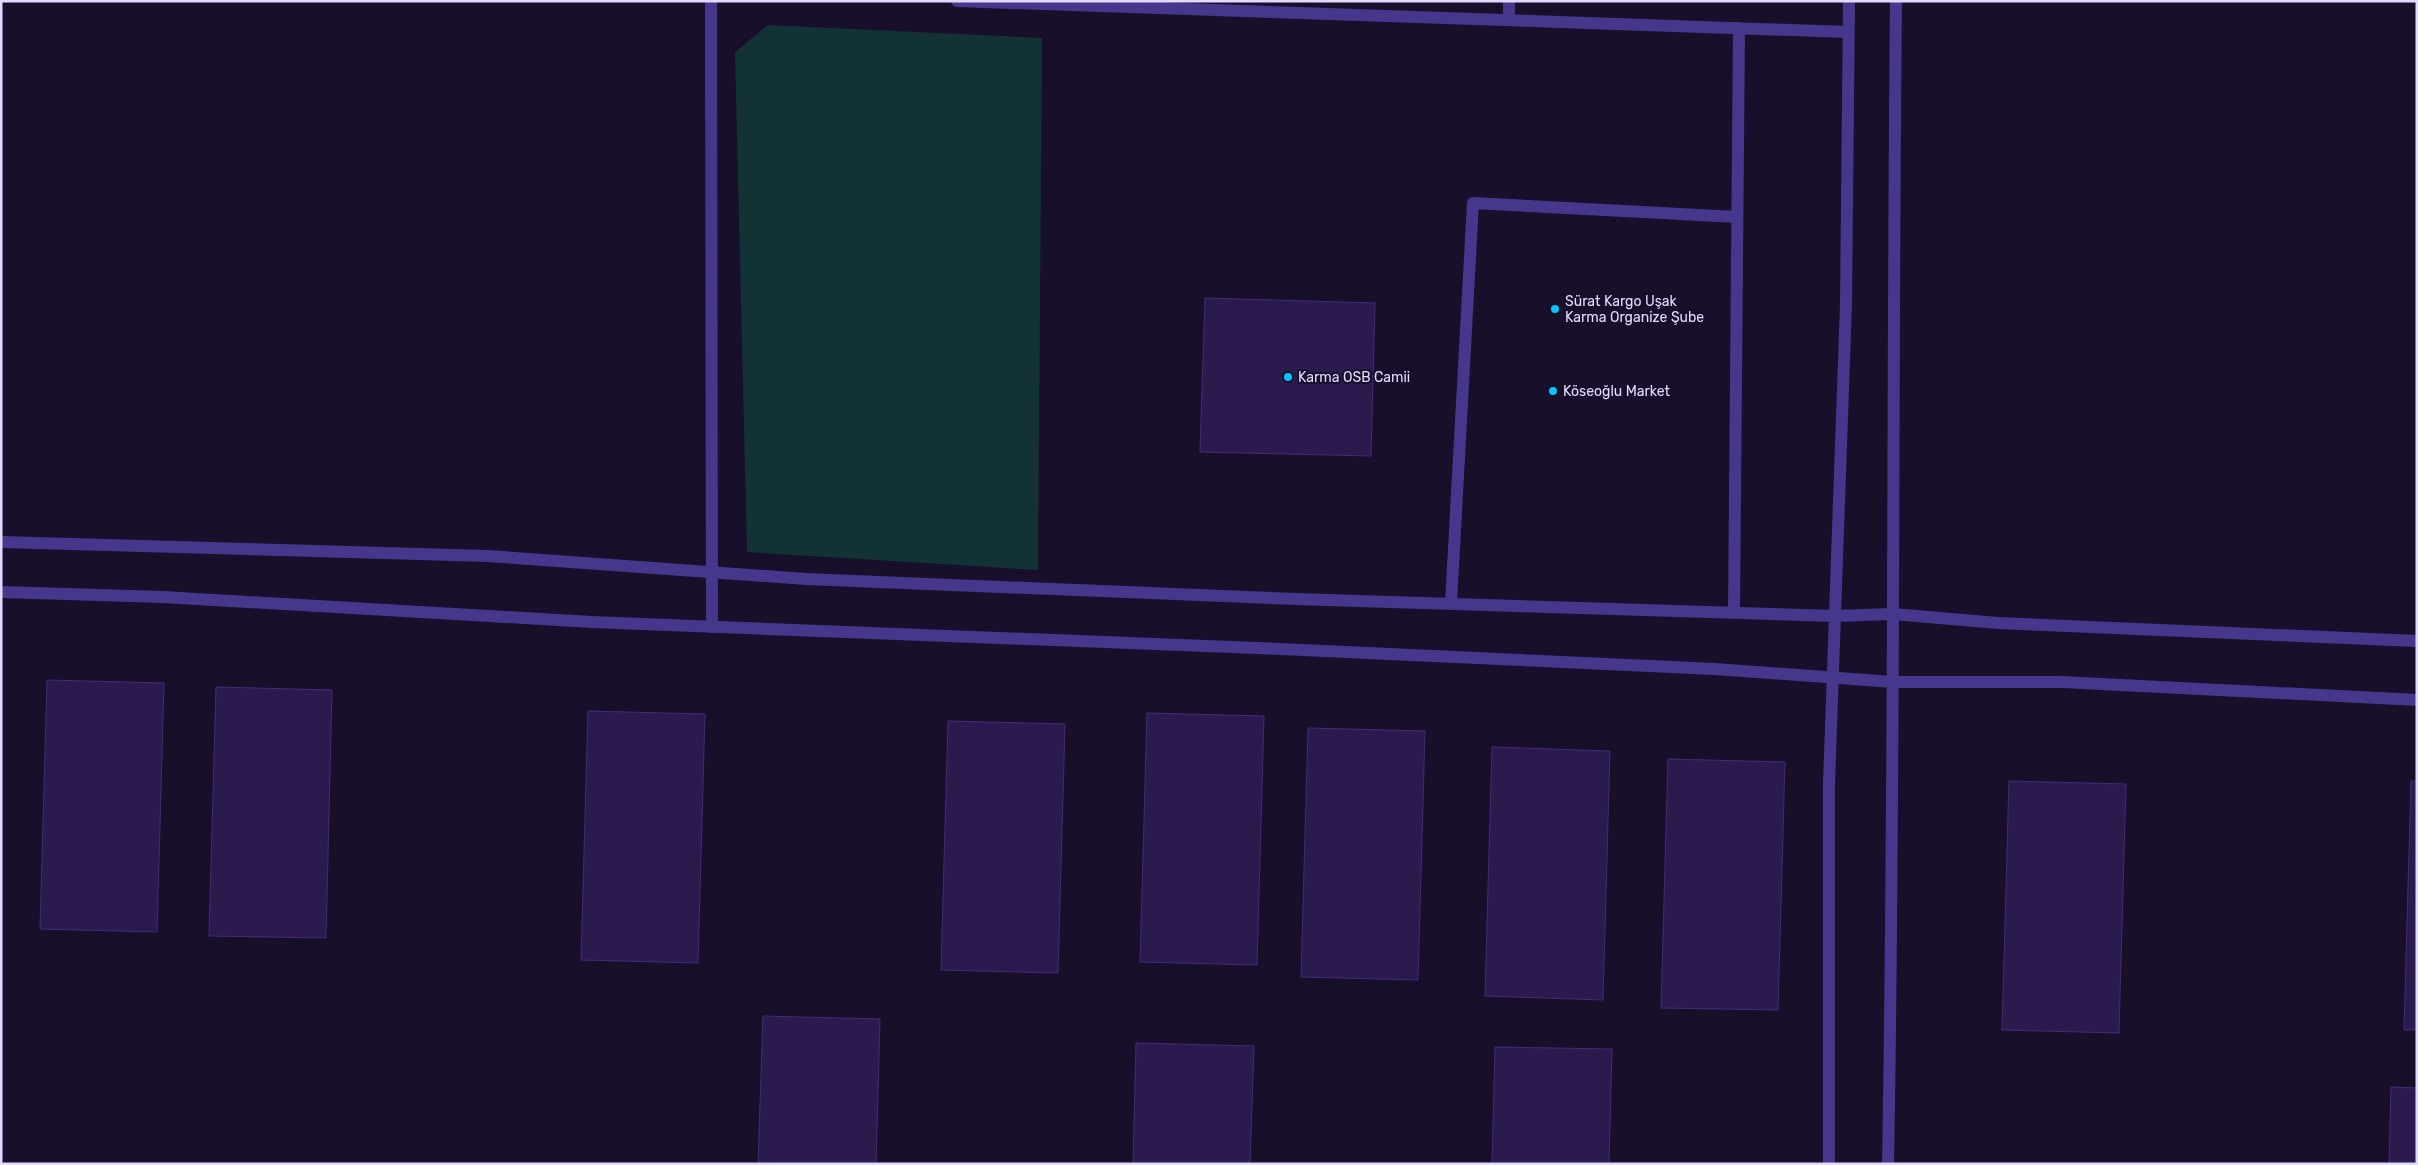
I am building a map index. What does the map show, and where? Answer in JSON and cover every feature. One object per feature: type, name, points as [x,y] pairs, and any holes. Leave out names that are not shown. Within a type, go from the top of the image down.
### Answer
[{"type":"street","points":[[711,1],[712,627]]},
{"type":"street","points":[[957,1],[1848,32]]},
{"type":"street","points":[[1509,1],[1509,20]]},
{"type":"street","points":[[1829,1164],[1829,784],[1846,304],[1849,1]]},
{"type":"street","points":[[1888,1164],[1893,876],[1892,682],[1896,1]]},
{"type":"street","points":[[1734,612],[1739,28]]},
{"type":"street","points":[[1451,603],[1473,203],[1737,217]]},
{"type":"street","points":[[1,542],[488,556],[825,580],[1836,616],[1893,614],[1998,624],[2417,641]]},
{"type":"street","points":[[1,592],[163,597],[712,627],[1257,648],[1715,669],[1892,682],[2062,682],[2417,700]]},
{"type":"green space","points":[[768,25],[1042,38],[1038,570],[747,552],[735,52]]},
{"type":"building","name":"Karma OSB Camii","points":[[1205,298],[1375,303],[1371,456],[1200,452]]},
{"type":"building","points":[[47,680],[164,683],[157,932],[40,929]]},
{"type":"building","points":[[216,687],[332,690],[326,938],[209,936]]},
{"type":"building","points":[[588,711],[705,714],[698,963],[581,960]]},
{"type":"building","points":[[1147,713],[1264,716],[1257,965],[1140,962]]},
{"type":"building","points":[[948,721],[1065,724],[1058,973],[941,970]]},
{"type":"building","points":[[1308,728],[1425,731],[1418,980],[1301,977]]},
{"type":"building","points":[[1492,747],[1610,751],[1603,1000],[1485,996]]},
{"type":"building","points":[[1668,759],[1785,762],[1778,1010],[1661,1008]]},
{"type":"building","points":[[2009,781],[2126,784],[2119,1033],[2002,1030]]},
{"type":"building","points":[[2411,781],[2417,781],[2417,1030],[2404,1030]]},
{"type":"building","points":[[763,1016],[880,1019],[876,1164],[758,1164]]},
{"type":"building","points":[[1136,1043],[1254,1046],[1250,1164],[1133,1164]]},
{"type":"building","points":[[1495,1047],[1612,1049],[1609,1164],[1492,1164]]},
{"type":"building","points":[[2391,1087],[2417,1088],[2417,1164],[2389,1164]]},
{"type":"place","name":"Sürat Kargo Uşak Karma Organize Şube","points":[[1555,309]]},
{"type":"place","name":"Karma OSB Camii","points":[[1288,377]]},
{"type":"place","name":"Köseoğlu Market","points":[[1553,391]]}]
